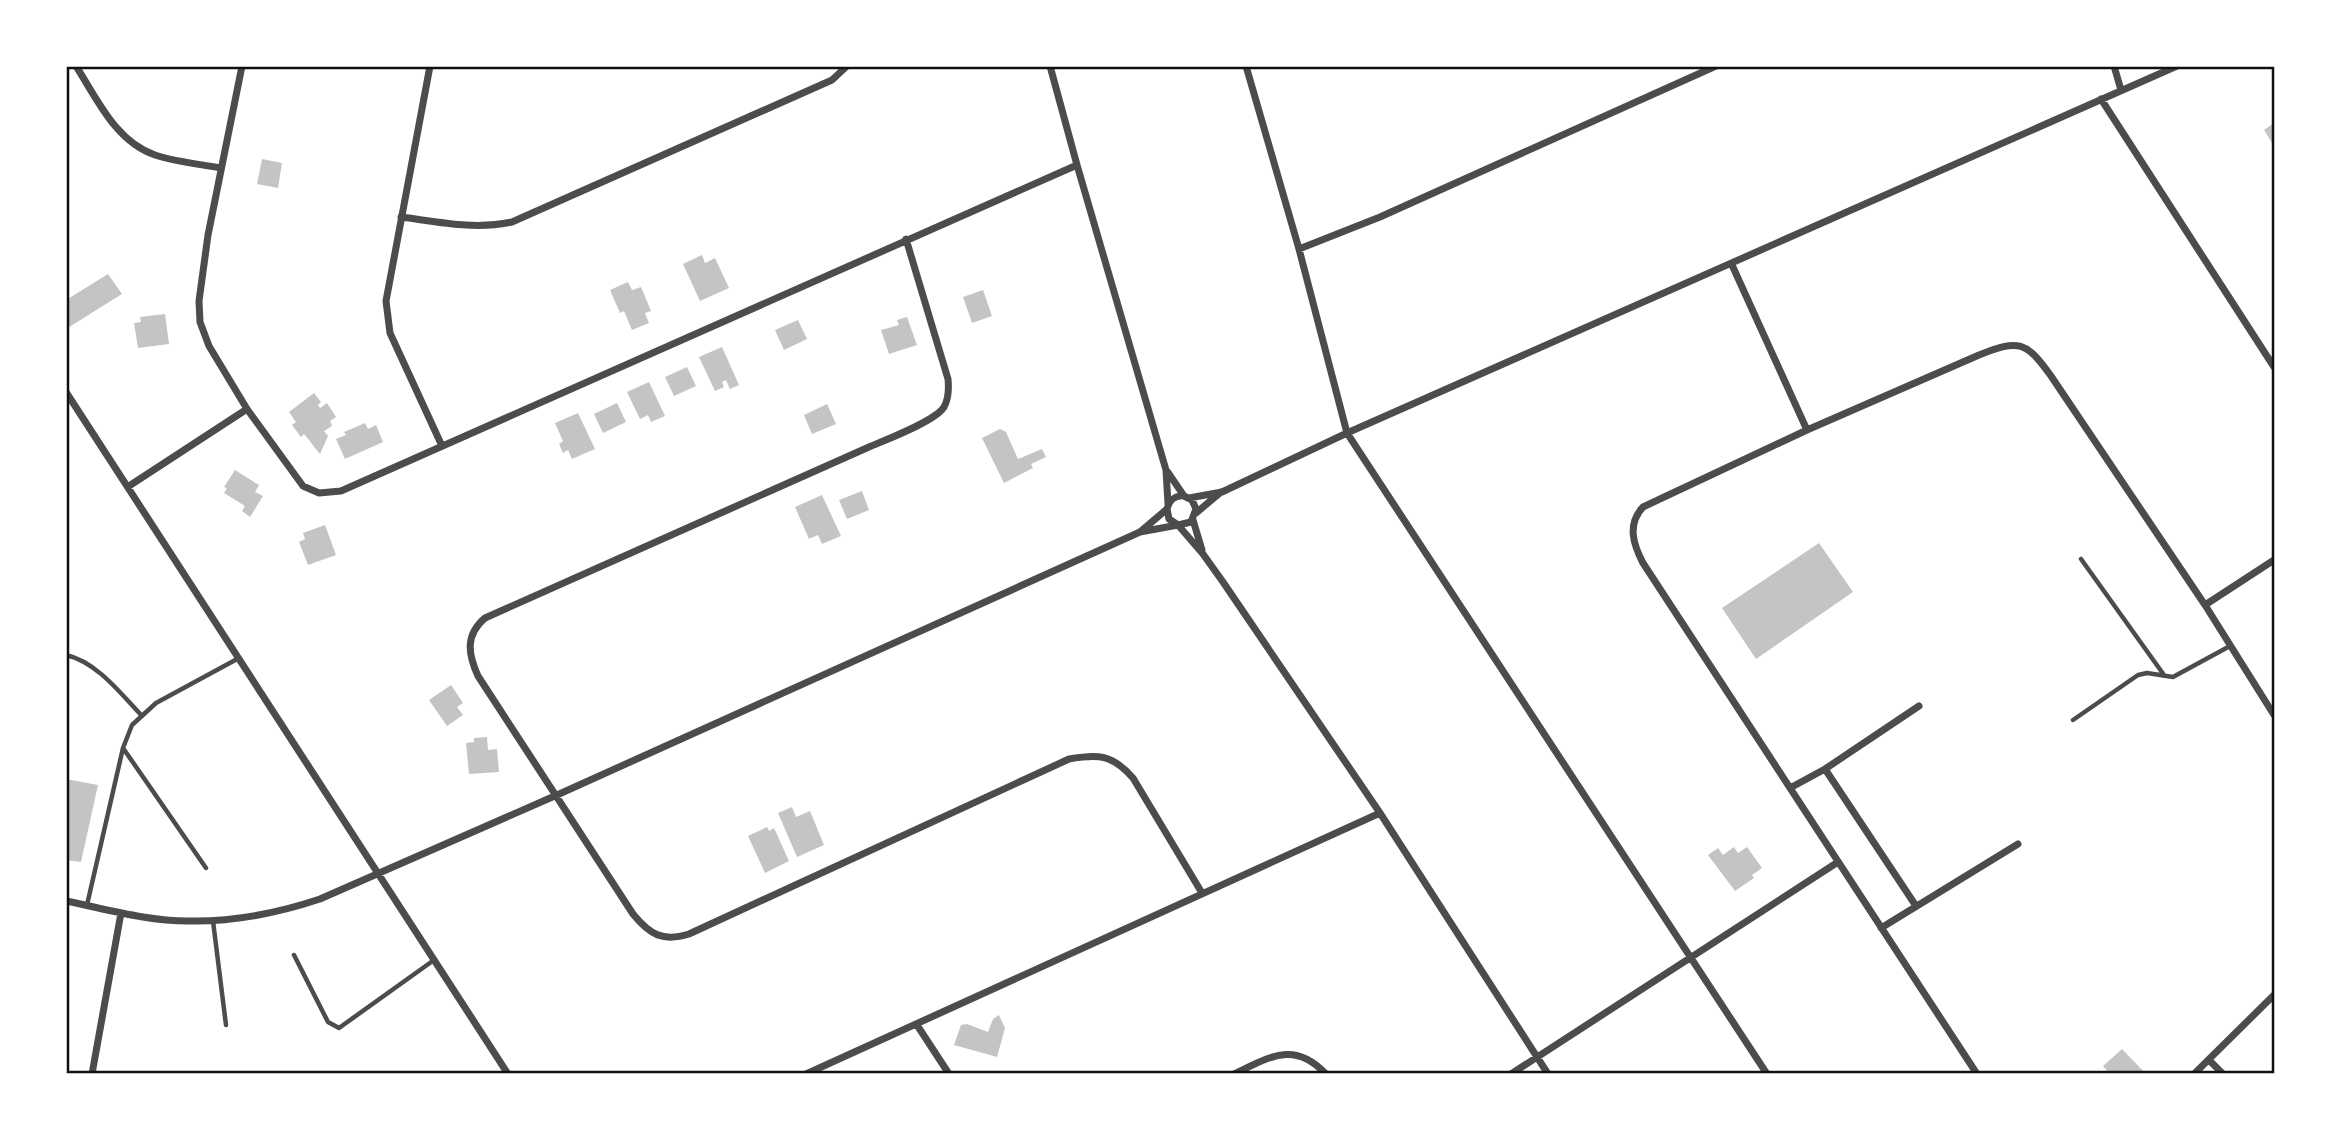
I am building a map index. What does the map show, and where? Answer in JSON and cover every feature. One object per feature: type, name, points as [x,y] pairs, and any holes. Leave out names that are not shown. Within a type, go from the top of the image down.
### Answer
[{"type":"street","points":[[76,66],[116,127],[138,147],[156,155],[220,168]]},
{"type":"street","points":[[242,66],[220,168],[201,283],[199,312],[209,346],[247,409],[303,486],[319,493],[335,493],[1077,165]]},
{"type":"street","points":[[430,66],[386,301],[390,333],[442,446]]},
{"type":"street","points":[[401,217],[468,226],[492,226],[512,222],[832,80],[847,66]]},
{"type":"street","points":[[1051,66],[1166,470],[1169,519],[1178,525],[1203,554],[1380,813],[1548,1073]]},
{"type":"street","points":[[1246,66],[1348,433],[1767,1073]]},
{"type":"street","points":[[2114,66],[2121,90]]},
{"type":"street","points":[[66,901],[121,913],[187,921],[250,917],[295,907],[557,795],[1140,532],[1188,524],[1222,492],[1348,433],[2177,66]]},
{"type":"street","points":[[1299,249],[1380,217],[1713,67]]},
{"type":"street","points":[[2101,99],[2274,367]]},
{"type":"street","points":[[906,239],[948,379],[947,399],[941,411],[881,442],[485,618],[476,625],[470,641],[472,663],[633,914],[652,932],[667,937],[675,938],[689,933],[1069,759],[1089,755],[1099,755],[1112,760],[1123,766],[1133,778],[1202,893]]},
{"type":"street","points":[[1732,265],[1807,430]]},
{"type":"street","points":[[1977,1073],[1643,563],[1636,549],[1633,531],[1634,522],[1643,507],[1807,430],[2003,346],[2023,347],[2039,359],[2051,376],[2205,605],[2274,715]]},
{"type":"street","points":[[66,392],[508,1073]]},
{"type":"street","points":[[129,486],[247,409]]},
{"type":"street","points":[[1166,470],[1195,505],[1194,517],[1203,554]]},
{"type":"street","points":[[1140,532],[1168,507],[1175,497],[1222,492]]},
{"type":"street","points":[[2205,605],[2274,561]]},
{"type":"street","points":[[1790,788],[1825,769],[1919,706]]},
{"type":"street","points":[[1825,769],[1916,906]]},
{"type":"street","points":[[806,1073],[1380,813]]},
{"type":"street","points":[[1881,928],[2018,844]]},
{"type":"street","points":[[1511,1073],[1838,862]]},
{"type":"street","points":[[92,1073],[121,913]]},
{"type":"street","points":[[2194,1073],[2274,995]]},
{"type":"street","points":[[917,1025],[949,1073]]},
{"type":"street","points":[[1234,1073],[1275,1055],[1293,1054],[1311,1059],[1326,1073]]},
{"type":"street","points":[[2208,1060],[2222,1073]]},
{"type":"lane","points":[[2081,559],[2164,676]]},
{"type":"lane","points":[[2073,720],[2138,675],[2178,675],[2231,646]]},
{"type":"lane","points":[[66,655],[77,657],[103,676],[142,716]]},
{"type":"lane","points":[[87,905],[123,748],[132,725],[156,703],[239,658]]},
{"type":"lane","points":[[123,748],[206,868]]},
{"type":"lane","points":[[213,920],[226,1025]]},
{"type":"lane","points":[[294,955],[328,1022],[339,1028],[435,960]]},
{"type":"building","points":[[2274,123],[2274,146],[2264,130]]},
{"type":"building","points":[[262,159],[282,163],[278,188],[257,184]]},
{"type":"building","points":[[702,255],[705,263],[715,258],[729,288],[700,301],[683,264]]},
{"type":"building","points":[[108,274],[122,294],[66,329],[66,300]]},
{"type":"building","points":[[628,282],[632,290],[641,287],[651,311],[645,313],[649,323],[632,330],[624,311],[620,313],[610,290]]},
{"type":"building","points":[[983,290],[992,316],[972,323],[963,297]]},
{"type":"building","points":[[165,314],[169,344],[138,348],[134,323],[141,322],[140,317]]},
{"type":"building","points":[[907,317],[917,345],[889,354],[881,330],[899,325],[897,320]]},
{"type":"building","points":[[798,320],[807,339],[784,350],[775,330]]},
{"type":"building","points":[[722,347],[739,385],[730,389],[726,380],[722,382],[724,387],[715,391],[699,357]]},
{"type":"building","points":[[687,367],[696,386],[674,396],[665,377]]},
{"type":"building","points":[[649,382],[665,416],[651,422],[648,415],[640,419],[627,392]]},
{"type":"building","points":[[314,393],[321,402],[318,405],[320,408],[327,403],[336,417],[330,421],[332,426],[324,431],[328,436],[320,454],[304,434],[301,437],[292,425],[296,422],[289,412]]},
{"type":"building","points":[[617,403],[626,422],[603,433],[594,414]]},
{"type":"building","points":[[827,404],[836,424],[812,434],[804,415]]},
{"type":"building","points":[[578,413],[595,449],[572,459],[568,450],[563,453],[559,444],[563,441],[555,423]]},
{"type":"building","points":[[365,423],[368,429],[376,425],[383,442],[345,459],[336,439],[346,435],[344,432]]},
{"type":"building","points":[[1000,429],[1006,432],[1018,459],[1042,449],[1046,457],[1031,464],[1033,468],[1004,483],[982,438]]},
{"type":"building","points":[[235,470],[259,485],[255,492],[263,496],[250,517],[242,511],[245,506],[224,493],[227,488],[224,487]]},
{"type":"building","points":[[862,491],[869,510],[847,519],[839,500]]},
{"type":"building","points":[[822,495],[841,536],[822,544],[818,535],[809,539],[795,507]]},
{"type":"building","points":[[325,525],[336,555],[308,565],[299,542],[305,539],[303,533]]},
{"type":"building","points":[[1819,543],[1853,592],[1756,659],[1722,608]]},
{"type":"building","points":[[451,685],[463,703],[457,707],[463,715],[447,726],[429,700]]},
{"type":"building","points":[[487,737],[488,750],[497,749],[499,772],[469,774],[466,743],[474,742],[474,738]]},
{"type":"building","points":[[66,779],[98,785],[81,862],[66,860]]},
{"type":"building","points":[[792,807],[796,817],[810,811],[824,845],[797,857],[778,813]]},
{"type":"building","points":[[767,827],[769,831],[774,828],[789,861],[765,873],[748,836]]},
{"type":"building","points":[[1734,847],[1738,853],[1747,847],[1762,868],[1752,875],[1754,878],[1735,891],[1708,855],[1718,848],[1723,855]]},
{"type":"building","points":[[999,1015],[1005,1028],[997,1057],[954,1045],[961,1025],[967,1024],[988,1032],[993,1019]]},
{"type":"building","points":[[2122,1049],[2146,1074],[2104,1074],[2107,1071],[2103,1066]]}]
